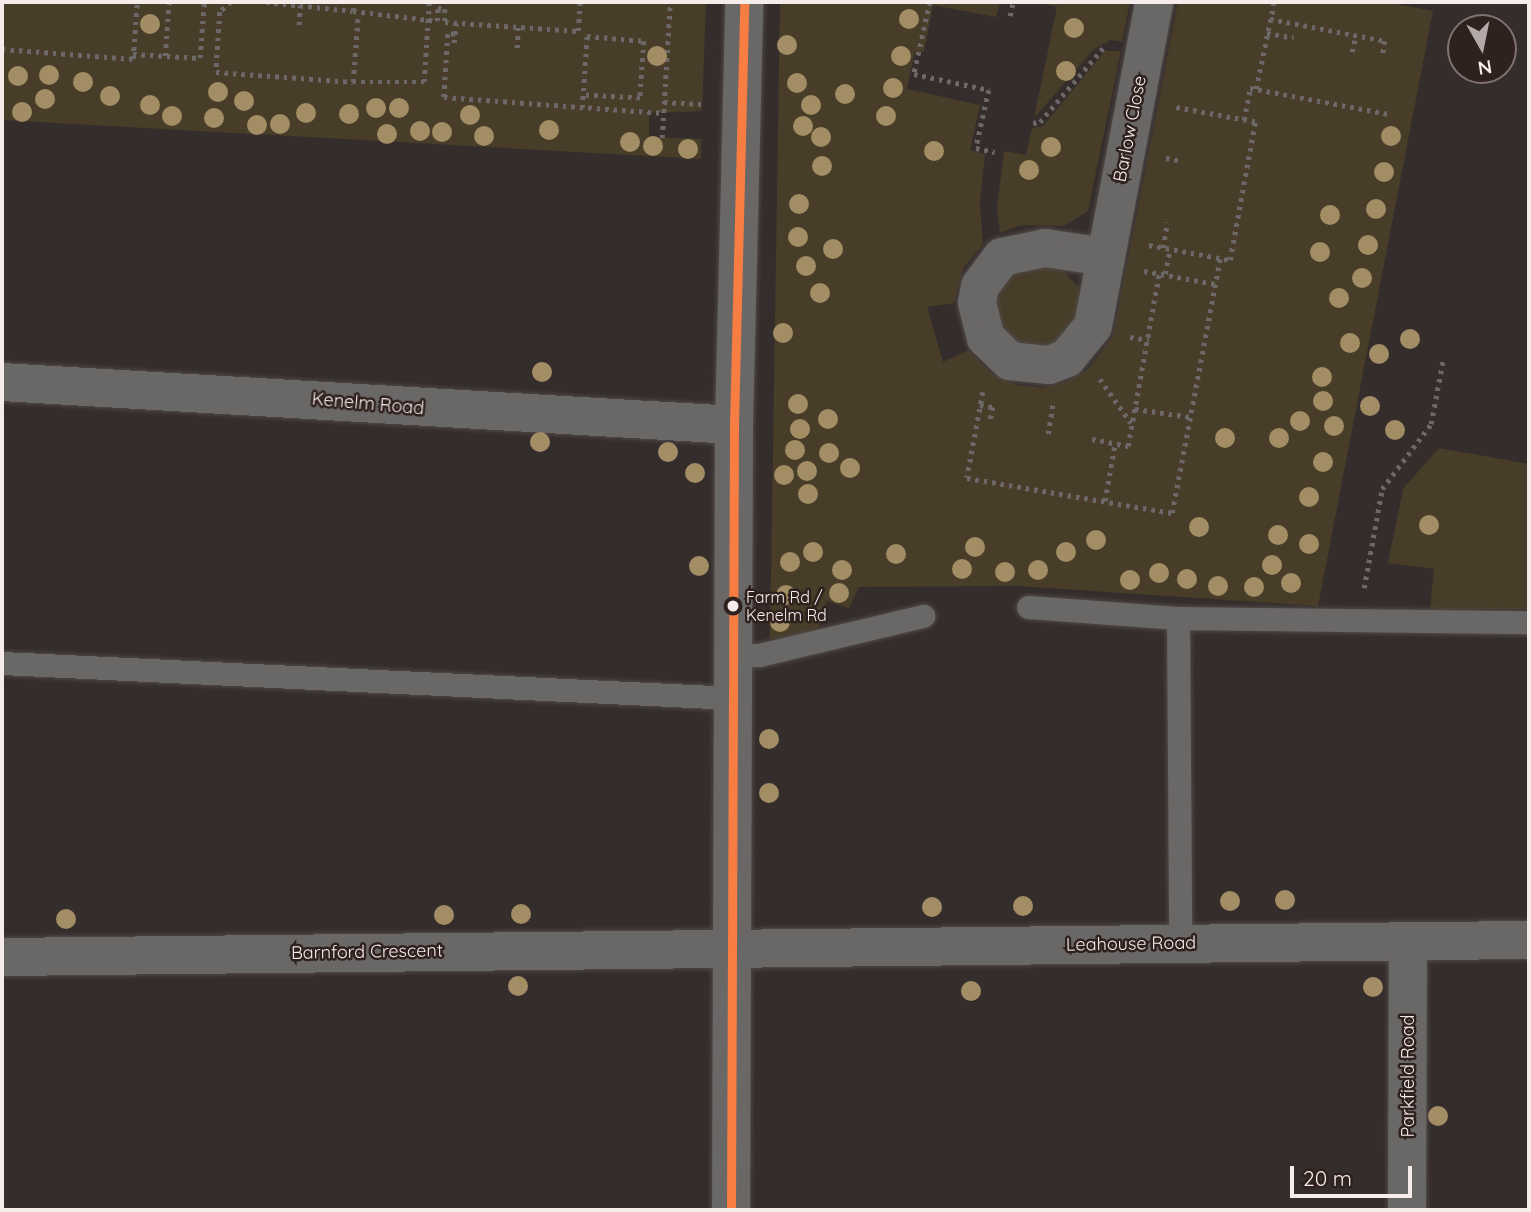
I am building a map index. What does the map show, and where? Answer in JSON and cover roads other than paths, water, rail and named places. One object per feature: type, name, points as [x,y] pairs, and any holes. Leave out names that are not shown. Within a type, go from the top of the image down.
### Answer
[{"type":"street","points":[[731,1210],[734,425],[744,2]]},
{"type":"street","name":"Barlow Close","points":[[1125,256],[1154,2]]},
{"type":"street","name":"Kenelm Road","points":[[2,382],[734,425]]},
{"type":"street","name":"Leahouse Road","points":[[732,949],[1529,940]]},
{"type":"street","name":"Parkfield Road","points":[[1407,1210],[1408,942]]},
{"type":"street","name":"Barnford Crescent","points":[[2,957],[732,949]]},
{"type":"lane","points":[[1028,607],[1178,618],[1529,622]]},
{"type":"lane","points":[[733,655],[759,655],[923,616]]},
{"type":"lane","points":[[1178,618],[1180,944]]},
{"type":"lane","points":[[2,663],[733,698]]},
{"type":"place","name":"Farm Rd / Kenelm Rd","points":[[733,606]]}]
